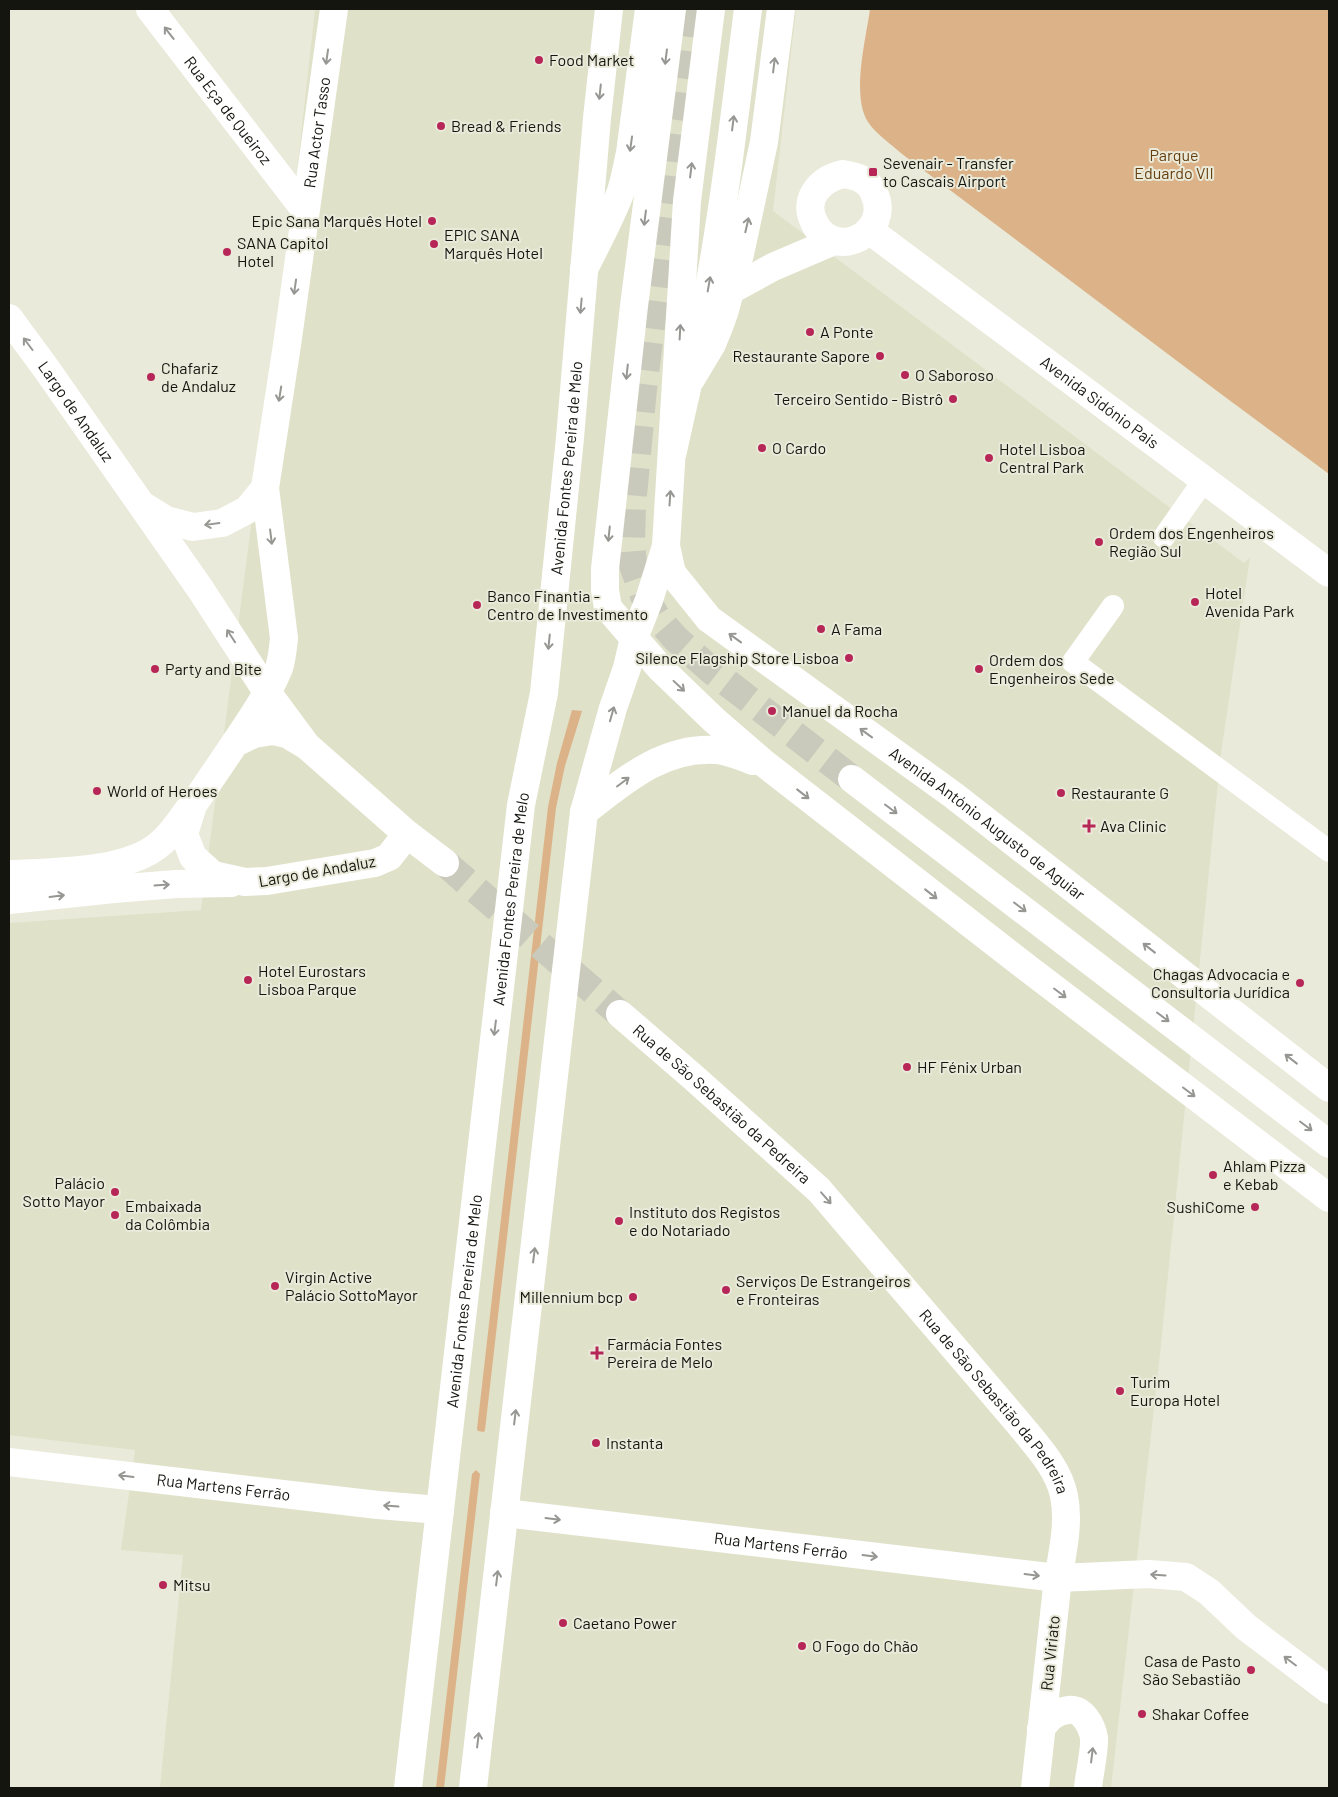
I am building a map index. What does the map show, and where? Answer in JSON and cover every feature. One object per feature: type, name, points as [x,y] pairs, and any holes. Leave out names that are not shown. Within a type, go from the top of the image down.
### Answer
[{"type":"main road","name":"Rua Eça de Queiroz","points":[[150,9],[305,210]]},
{"type":"main road","name":"Rua Actor Tasso","points":[[287,345],[334,9]]},
{"type":"main road","name":"Avenida Fontes Pereira de Melo","points":[[408,1788],[521,805],[544,693],[570,438],[597,118],[609,9]]},
{"type":"main road","points":[[584,268],[607,224],[621,191],[626,172],[649,9]]},
{"type":"main road","points":[[672,9],[634,306],[605,569],[605,590],[608,608],[661,669],[714,720],[764,764],[1329,1198]]},
{"type":"main road","points":[[473,1788],[584,812],[634,638],[649,600],[666,546],[688,201],[711,9]]},
{"type":"main road","points":[[673,451],[689,383],[716,242],[748,9]]},
{"type":"main road","points":[[689,383],[712,344],[731,290],[764,142],[781,9]]},
{"type":"main road","points":[[731,290],[773,267],[834,241],[854,240],[869,230],[876,221],[877,199],[872,189],[864,180],[854,175],[832,176],[816,189],[812,199],[811,210],[813,220],[818,229],[834,241]]},
{"type":"main road","name":"Avenida Sidónio Pais","points":[[869,230],[1329,573]]},
{"type":"main road","name":"Largo de Andaluz","points":[[9,318],[201,590],[266,692],[307,746]]},
{"type":"main road","name":"Largo de Andaluz","points":[[112,878],[162,843],[192,805],[235,743],[279,668],[284,638],[265,488],[287,345]]},
{"type":"main road","name":"Largo de Andaluz","points":[[142,505],[166,520],[193,527],[222,523],[247,510],[265,488]]},
{"type":"main road","name":"Avenida António Augusto de Aguiar","points":[[666,546],[672,573],[709,619],[953,795],[1329,1088]]},
{"type":"main road","name":"Largo de Andaluz","points":[[235,743],[254,734],[273,731],[287,734],[307,746],[408,834],[446,863]]},
{"type":"main road","points":[[584,812],[627,778],[665,758],[695,750],[719,750],[764,764]]},
{"type":"main road","points":[[852,779],[1329,1144]]},
{"type":"main road","name":"Largo de Andaluz","points":[[192,805],[184,834],[193,857],[213,875],[245,882]]},
{"type":"main road","name":"Largo de Andaluz","points":[[112,878],[176,884],[267,881],[376,863],[389,857],[408,834]]},
{"type":"main road","points":[[9,874],[112,878]]},
{"type":"main road","points":[[9,900],[112,878]]},
{"type":"main road","name":"Rua de São Sebastião da Pedreira","points":[[620,1014],[818,1190],[1036,1444],[1060,1481],[1064,1497],[1066,1525],[1058,1578]]},
{"type":"main road","name":"Rua Martens Ferrão","points":[[9,1462],[378,1505],[440,1510]]},
{"type":"main road","name":"Rua Martens Ferrão","points":[[504,1514],[1058,1578]]},
{"type":"main road","points":[[1058,1578],[1149,1574],[1186,1577],[1209,1592],[1246,1627],[1329,1690]]},
{"type":"main road","name":"Rua Viriato","points":[[1036,1788],[1058,1578]]},
{"type":"main road","name":"Rua Viriato","points":[[1042,1728],[1048,1718],[1059,1711],[1073,1709],[1083,1715],[1094,1739],[1088,1788]]},
{"type":"lane","points":[[1164,537],[1204,480]]},
{"type":"lane","points":[[1112,606],[1073,662],[1329,851]]},
{"type":"shaded area","points":[[315,9],[796,9],[773,211],[1244,563],[1250,557],[1221,753],[1159,1364],[1111,1788],[160,1788],[183,1555],[121,1550],[135,1450],[9,1435],[9,923],[201,910],[296,181]]},
{"type":"green space","name":"Parque Eduardo VII","points":[[870,9],[1329,9],[1329,474],[902,154],[875,131],[863,111],[860,83]]},
{"type":"green space","points":[[572,710],[582,711],[565,766],[556,808],[484,1432],[477,1429],[548,807],[557,763]]},
{"type":"green space","points":[[476,1470],[480,1474],[444,1788],[436,1788],[472,1474]]},
{"type":"tunnel","points":[[691,9],[643,389],[632,506],[631,541],[633,565],[644,596],[656,616],[675,638],[712,671],[852,779]]},
{"type":"tunnel","points":[[445,863],[620,1014]]},
{"type":"place","name":"Food Market","points":[[539,60]]},
{"type":"place","name":"Bread & Friends","points":[[441,126]]},
{"type":"place","name":"Sevenair - Transfer to Cascais Airport","points":[[873,172]]},
{"type":"place","name":"Epic Sana Marquês Hotel","points":[[432,221]]},
{"type":"place","name":"EPIC SANA Marquês Hotel","points":[[434,244]]},
{"type":"place","name":"SANA Capitol Hotel","points":[[227,252]]},
{"type":"place","name":"A Ponte","points":[[810,332]]},
{"type":"place","name":"Restaurante Sapore","points":[[880,356]]},
{"type":"place","name":"O Saboroso","points":[[905,375]]},
{"type":"place","name":"Chafariz de Andaluz","points":[[151,377]]},
{"type":"place","name":"Terceiro Sentido - Bistrô","points":[[953,399]]},
{"type":"place","name":"O Cardo","points":[[762,448]]},
{"type":"place","name":"Hotel Lisboa Central Park","points":[[989,458]]},
{"type":"place","name":"Ordem dos Engenheiros Região Sul","points":[[1099,542]]},
{"type":"place","name":"Hotel Avenida Park","points":[[1195,602]]},
{"type":"place","name":"Banco Finantia - Centro de Investimento","points":[[477,605]]},
{"type":"place","name":"A Fama","points":[[821,629]]},
{"type":"place","name":"Silence Flagship Store Lisboa","points":[[849,658]]},
{"type":"place","name":"Party and Bite","points":[[155,669]]},
{"type":"place","name":"Ordem dos Engenheiros Sede","points":[[979,669]]},
{"type":"place","name":"Manuel da Rocha","points":[[772,711]]},
{"type":"place","name":"World of Heroes","points":[[97,791]]},
{"type":"place","name":"Restaurante G","points":[[1061,793]]},
{"type":"place","name":"Ava Clinic","points":[[1089,826]]},
{"type":"place","name":"Hotel Eurostars Lisboa Parque","points":[[248,980]]},
{"type":"place","name":"Chagas Advocacia e Consultoria Jurídica","points":[[1300,983]]},
{"type":"place","name":"HF Fénix Urban","points":[[907,1067]]},
{"type":"place","name":"Ahlam Pizza e Kebab","points":[[1213,1175]]},
{"type":"place","name":"Palácio Sotto Mayor","points":[[115,1192]]},
{"type":"place","name":"SushiCome","points":[[1255,1207]]},
{"type":"place","name":"Embaixada da Colômbia","points":[[115,1215]]},
{"type":"place","name":"Instituto dos Registos e do Notariado","points":[[619,1221]]},
{"type":"place","name":"Virgin Active Palácio SottoMayor","points":[[275,1286]]},
{"type":"place","name":"Serviços De Estrangeiros e Fronteiras","points":[[726,1290]]},
{"type":"place","name":"Millennium bcp","points":[[633,1297]]},
{"type":"place","name":"Farmácia Fontes Pereira de Melo","points":[[597,1353]]},
{"type":"place","name":"Turim Europa Hotel","points":[[1120,1391]]},
{"type":"place","name":"Instanta","points":[[596,1443]]},
{"type":"place","name":"Mitsu","points":[[163,1585]]},
{"type":"place","name":"Caetano Power","points":[[563,1623]]},
{"type":"place","name":"O Fogo do Chão","points":[[802,1646]]},
{"type":"place","name":"Casa de Pasto São Sebastião","points":[[1251,1670]]},
{"type":"place","name":"Shakar Coffee","points":[[1142,1714]]}]
